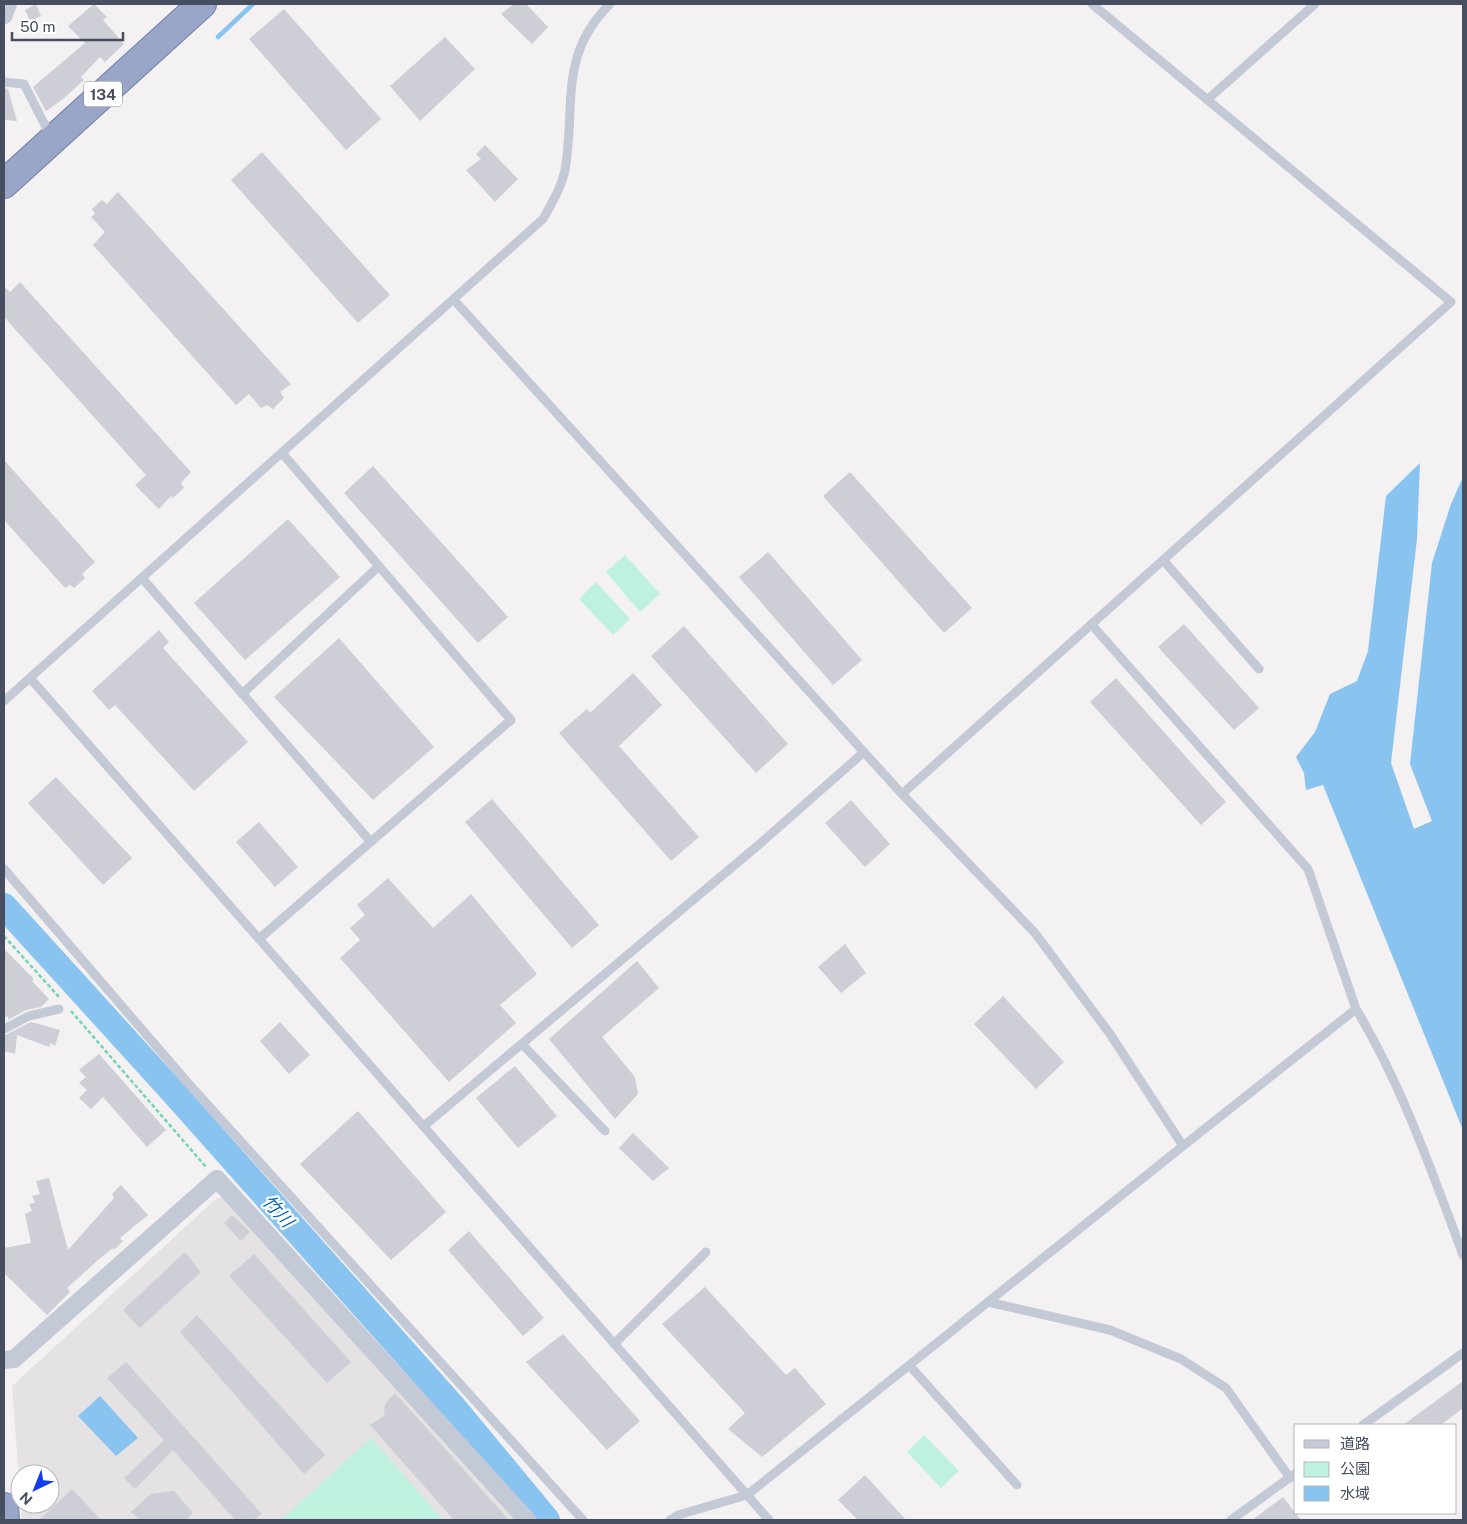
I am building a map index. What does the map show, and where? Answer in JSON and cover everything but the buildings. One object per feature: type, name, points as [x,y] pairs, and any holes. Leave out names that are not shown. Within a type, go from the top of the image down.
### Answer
[{"type":"highway","name":"134","points":[[4,184],[202,4]]},
{"type":"highway","points":[[4,1507],[5,1520]]},
{"type":"street","points":[[4,15],[8,4]]},
{"type":"street","points":[[4,1360],[14,1359],[217,1180],[527,1520]]},
{"type":"lane","points":[[4,701],[543,219],[557,196],[565,170],[573,73],[581,43],[594,19],[610,4]]},
{"type":"lane","points":[[902,794],[1451,302],[1092,4]]},
{"type":"lane","points":[[1207,100],[1315,4]]},
{"type":"lane","points":[[4,82],[24,84],[53,139]]},
{"type":"lane","points":[[454,300],[902,794],[1035,933],[1110,1034],[1182,1146]]},
{"type":"lane","points":[[259,939],[511,720],[282,453]]},
{"type":"lane","points":[[1163,560],[1259,669]]},
{"type":"lane","points":[[242,694],[379,566]]},
{"type":"lane","points":[[142,578],[371,842]]},
{"type":"lane","points":[[1091,624],[1308,869],[1356,1009],[1374,1038],[1412,1125],[1463,1255]]},
{"type":"lane","points":[[30,678],[769,1520]]},
{"type":"lane","points":[[424,1126],[762,842],[864,752]]},
{"type":"lane","points":[[4,869],[188,1082],[583,1520]]},
{"type":"lane","points":[[4,1029],[29,1016],[62,1006]]},
{"type":"lane","points":[[670,1520],[678,1515],[747,1495],[1356,1009]]},
{"type":"lane","points":[[522,1044],[605,1131]]},
{"type":"lane","points":[[614,1344],[706,1252]]},
{"type":"lane","points":[[988,1302],[1110,1330],[1181,1359],[1226,1388],[1293,1476],[1230,1520]]},
{"type":"lane","points":[[1363,1424],[1463,1353]]},
{"type":"lane","points":[[909,1365],[1016,1485]]},
{"type":"path","points":[[4,936],[59,998]]},
{"type":"path","points":[[62,1006],[217,1180]]},
{"type":"shaded area","points":[[217,1198],[224,1198],[516,1520],[22,1520],[22,1514],[60,1514],[60,1464],[18,1464],[12,1386]]},
{"type":"green space","points":[[625,555],[660,594],[640,612],[606,572]]},
{"type":"green space","points":[[596,582],[630,619],[613,635],[579,599]]},
{"type":"green space","points":[[924,1435],[959,1471],[941,1488],[907,1452]]},
{"type":"green space","points":[[371,1438],[443,1520],[281,1520]]},
{"type":"water","points":[[1420,463],[1417,539],[1391,763],[1414,829],[1432,821],[1410,764],[1432,563],[1451,504],[1463,477],[1463,1130],[1323,785],[1306,790],[1304,773],[1296,757],[1315,732],[1330,694],[1357,681],[1368,651],[1386,496]]},
{"type":"water","points":[[100,1396],[138,1438],[116,1456],[78,1416]]},
{"type":"waterway","points":[[218,37],[253,4]]},
{"type":"waterway","name":"竹川","points":[[4,906],[174,1093],[455,1409],[547,1520]]}]
